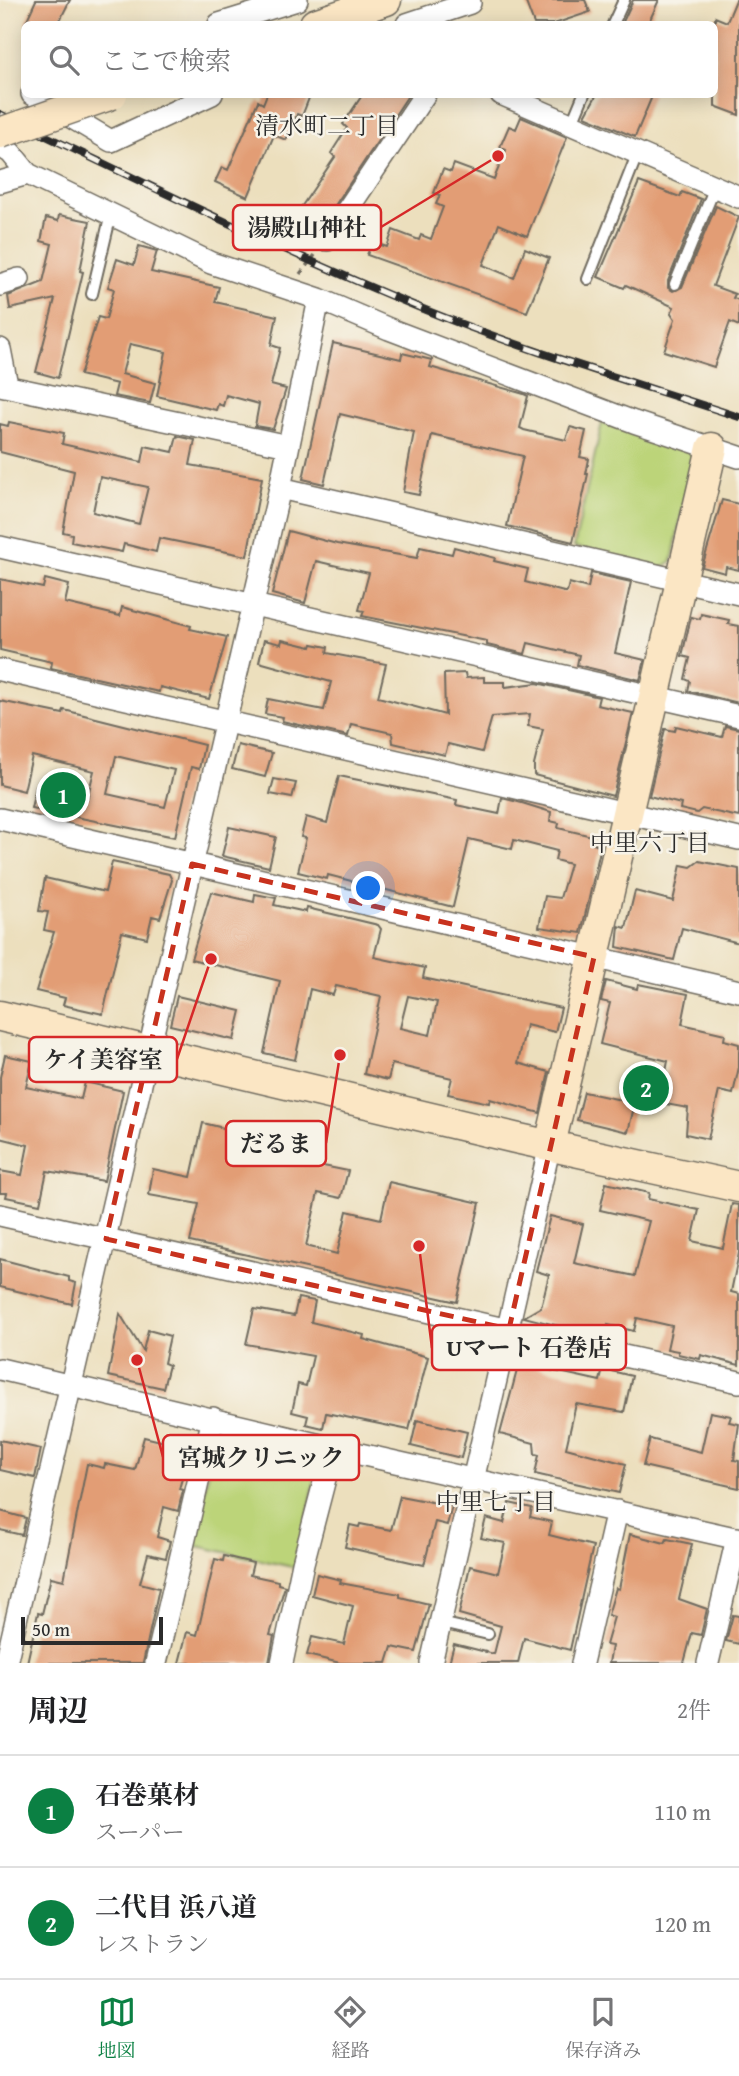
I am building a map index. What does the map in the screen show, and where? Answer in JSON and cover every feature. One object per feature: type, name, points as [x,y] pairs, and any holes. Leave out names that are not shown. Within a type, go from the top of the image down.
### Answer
[{"type":"street","points":[[324,21],[386,0]]},
{"type":"street","points":[[228,21],[285,1]]},
{"type":"street","points":[[415,21],[469,1]]},
{"type":"street","points":[[462,21],[469,1]]},
{"type":"street","points":[[39,98],[111,141],[203,98]]},
{"type":"street","points":[[0,133],[101,98]]},
{"type":"street","points":[[327,240],[422,98]]},
{"type":"street","points":[[510,98],[739,197]]},
{"type":"street","points":[[0,146],[11,153],[28,174],[211,262],[285,290],[319,299],[402,334],[725,453],[681,581],[431,1663]]},
{"type":"street","points":[[0,182],[28,174]]},
{"type":"street","points":[[6,1663],[280,488],[319,299]]},
{"type":"street","points":[[0,349],[4,385],[288,446]]},
{"type":"street","points":[[280,488],[739,594]]},
{"type":"street","points":[[0,547],[739,716]]},
{"type":"street","points":[[0,670],[739,839]]},
{"type":"street","points":[[0,819],[739,991]]},
{"type":"street","points":[[0,1016],[739,1187]]},
{"type":"street","points":[[0,1215],[739,1382]]},
{"type":"street","points":[[0,1369],[333,1448],[738,1539],[709,1663]]},
{"type":"street","points":[[156,1663],[214,1418]]},
{"type":"street","points":[[282,1663],[333,1448]]},
{"type":"street","points":[[582,1663],[617,1511]]},
{"type":"lane","points":[[614,21],[624,0]]},
{"type":"lane","points":[[572,124],[582,98]]},
{"type":"lane","points":[[588,279],[637,155]]},
{"type":"lane","points":[[675,284],[715,187]]},
{"type":"lane","points":[[92,294],[110,214]]},
{"type":"lane","points":[[441,1623],[488,1634]]},
{"type":"path","points":[[285,290],[327,240]]},
{"type":"highlighted area","points":[[192,864],[594,957],[509,1329],[106,1239]]},
{"type":"green space","points":[[602,423],[690,447],[693,458],[672,561],[661,568],[574,547]]},
{"type":"green space","points":[[225,1434],[316,1455],[318,1464],[297,1568],[193,1545],[216,1438]]},
{"type":"building","points":[[36,0],[70,0],[60,21],[26,21]]},
{"type":"building","points":[[525,0],[585,0],[590,12],[563,21],[533,21]]},
{"type":"building","points":[[633,0],[659,0],[649,21],[623,21]]},
{"type":"building","points":[[736,0],[739,0],[739,115],[715,106],[715,98],[718,98],[718,21],[715,21],[715,17],[727,22]]},
{"type":"building","points":[[265,98],[309,98],[302,116],[297,114],[286,140],[274,135],[248,197],[215,182],[222,167],[228,170],[258,101],[263,104]]},
{"type":"building","points":[[360,98],[406,98],[318,231],[293,219],[335,157],[331,153],[347,128],[343,124]]},
{"type":"building","points":[[595,98],[651,98],[635,137],[585,116]]},
{"type":"building","points":[[521,117],[567,137],[527,236],[499,224],[483,265],[514,278],[525,248],[549,258],[527,312],[367,255],[372,242],[387,247],[393,230],[419,240],[421,235],[431,239],[443,207],[436,204],[440,195],[434,193],[443,169],[451,172],[454,164],[494,179],[506,150],[500,147],[509,126],[516,129]]},
{"type":"building","points":[[639,182],[680,197],[682,192],[701,199],[668,281],[668,288],[673,291],[682,287],[716,206],[739,217],[713,286],[735,294],[733,298],[739,300],[739,326],[730,322],[714,367],[664,351],[675,319],[671,313],[674,307],[626,285],[624,288],[598,277]]},
{"type":"building","points":[[59,215],[90,221],[80,271],[83,272],[58,378],[36,372],[55,299],[10,309],[8,296],[43,282],[52,244],[41,241],[46,218],[58,221]]},
{"type":"building","points":[[139,246],[157,251],[151,272],[219,287],[215,302],[277,316],[271,345],[280,348],[271,385],[286,389],[273,429],[255,426],[259,404],[226,395],[223,406],[218,404],[216,410],[157,396],[166,352],[130,344],[122,374],[155,383],[150,403],[114,396],[117,384],[80,375],[98,317],[106,319],[114,289],[108,287],[117,259],[134,265]]},
{"type":"building","points":[[333,343],[401,359],[402,353],[432,360],[430,367],[524,394],[528,396],[520,428],[524,430],[566,440],[570,427],[586,431],[580,457],[589,459],[588,474],[573,542],[507,526],[523,456],[432,435],[419,495],[403,492],[414,432],[340,414],[324,484],[303,479]]},
{"type":"building","points":[[9,422],[64,433],[62,444],[142,462],[145,446],[173,452],[177,436],[195,440],[190,465],[262,478],[247,556],[159,538],[156,552],[124,544],[122,552],[71,542],[72,534],[63,532],[74,471],[0,452],[0,424],[8,426]],"holes":[[[100,477],[148,487],[139,524],[93,512]]]},
{"type":"building","points":[[722,500],[739,504],[739,570],[726,567],[725,573],[702,567]]},
{"type":"building","points":[[288,531],[337,544],[417,558],[420,547],[452,554],[454,547],[528,569],[525,582],[564,592],[567,592],[569,583],[588,588],[591,573],[631,582],[615,653],[645,660],[640,680],[577,665],[579,655],[528,643],[525,654],[487,645],[487,641],[362,616],[364,611],[359,610],[369,573],[316,561],[305,603],[272,594]]},
{"type":"building","points":[[0,579],[43,588],[45,579],[69,585],[65,603],[120,616],[122,607],[191,626],[190,629],[227,637],[209,699],[160,687],[159,692],[51,668],[52,662],[0,650]]},
{"type":"building","points":[[701,614],[729,620],[728,624],[739,626],[739,703],[688,691],[690,681],[685,679],[690,658],[682,656],[691,617],[700,619]]},
{"type":"building","points":[[264,640],[281,644],[282,640],[311,647],[312,644],[328,647],[327,653],[386,664],[378,697],[445,715],[444,674],[465,673],[466,678],[484,677],[484,682],[505,682],[505,687],[537,683],[599,697],[597,705],[633,713],[613,796],[534,775],[543,729],[528,726],[530,714],[492,717],[482,752],[448,744],[445,755],[393,743],[392,733],[351,724],[348,736],[282,721],[283,717],[265,714],[268,699],[324,710],[331,682],[259,662]]},
{"type":"building","points":[[0,701],[63,714],[64,710],[204,745],[199,769],[191,767],[175,837],[31,808],[36,787],[87,799],[94,771],[32,756],[24,791],[0,785]],"holes":[[[116,756],[174,770],[165,807],[107,794]]]},
{"type":"building","points":[[676,726],[722,737],[725,726],[739,729],[739,817],[702,809],[697,813],[680,809],[681,804],[649,796],[665,729],[675,731]]},
{"type":"building","points":[[238,745],[272,753],[265,777],[232,769]]},
{"type":"building","points":[[339,776],[457,800],[456,805],[499,814],[502,798],[551,812],[550,821],[559,823],[558,828],[592,836],[591,842],[601,846],[581,933],[539,927],[545,896],[560,898],[570,864],[555,860],[557,851],[514,840],[512,849],[469,839],[453,907],[328,875],[327,879],[298,872],[306,838],[301,837],[306,817],[327,823]]},
{"type":"building","points":[[274,779],[296,783],[292,798],[270,794]]},
{"type":"building","points":[[229,827],[276,837],[269,867],[222,856]]},
{"type":"building","points":[[699,861],[739,869],[739,943],[682,928],[674,960],[617,947],[619,926],[626,928],[635,891],[673,901],[681,865],[691,867]]},
{"type":"building","points":[[112,862],[169,874],[172,880],[160,918],[152,916],[147,938],[122,932],[103,1014],[63,1005],[65,998],[36,991],[54,932],[44,930],[48,912],[39,911],[45,878],[105,892]]},
{"type":"building","points":[[211,892],[254,902],[255,894],[276,898],[274,905],[306,912],[307,908],[378,925],[381,929],[374,957],[425,968],[423,978],[561,1008],[555,1032],[526,1025],[518,1063],[549,1072],[540,1113],[490,1099],[489,1103],[448,1094],[452,1078],[392,1064],[388,1080],[364,1074],[381,996],[336,986],[333,995],[310,989],[295,1060],[264,1053],[280,981],[191,959]],"holes":[[[408,996],[437,1002],[430,1035],[400,1028]]]},
{"type":"building","points":[[606,981],[637,989],[638,984],[688,994],[682,1024],[725,1034],[724,1040],[739,1044],[739,1067],[733,1094],[719,1091],[708,1139],[686,1134],[688,1108],[660,1103],[668,1061],[600,1044],[610,1003],[601,1001]]},
{"type":"building","points":[[177,996],[241,1011],[234,1040],[170,1025]]},
{"type":"building","points":[[5,1055],[32,1061],[26,1087],[81,1099],[85,1082],[123,1091],[104,1181],[47,1171],[40,1204],[6,1197],[7,1193],[0,1193],[0,1171],[22,1175],[28,1145],[0,1138],[0,1077]]},
{"type":"building","points":[[584,1092],[635,1103],[628,1132],[577,1120]]},
{"type":"building","points":[[203,1123],[240,1132],[235,1153],[273,1161],[274,1156],[348,1171],[341,1198],[318,1193],[306,1246],[337,1254],[347,1211],[381,1219],[389,1182],[480,1203],[457,1302],[190,1242],[199,1204],[149,1195],[153,1169],[191,1177]]},
{"type":"building","points":[[606,1183],[649,1193],[648,1199],[699,1210],[692,1241],[723,1248],[732,1204],[739,1205],[739,1253],[731,1292],[739,1294],[739,1365],[701,1355],[700,1359],[667,1349],[672,1326],[637,1318],[634,1331],[608,1325],[605,1338],[524,1317],[541,1307],[549,1275],[536,1271],[550,1216],[583,1224],[574,1263],[635,1276],[649,1221],[600,1210]]},
{"type":"building","points":[[0,1259],[69,1277],[69,1281],[76,1283],[72,1304],[0,1287]]},
{"type":"building","points":[[298,1298],[315,1301],[311,1322],[364,1335],[363,1339],[428,1357],[409,1430],[326,1413],[323,1428],[306,1424],[308,1416],[292,1412],[298,1384],[306,1386],[313,1356],[246,1344],[254,1309],[294,1316]]},
{"type":"building","points":[[120,1314],[143,1351],[148,1330],[170,1336],[164,1363],[169,1365],[163,1388],[108,1376]]},
{"type":"building","points":[[519,1363],[600,1381],[603,1369],[632,1376],[624,1412],[576,1404],[566,1448],[626,1464],[619,1493],[535,1474],[539,1455],[535,1454],[534,1443],[500,1434]]},
{"type":"building","points":[[710,1412],[731,1416],[729,1422],[739,1424],[734,1460],[739,1461],[739,1488],[643,1466],[650,1439],[701,1452]]},
{"type":"building","points":[[417,1420],[467,1432],[461,1458],[411,1446]]},
{"type":"building","points":[[167,1435],[192,1443],[179,1489],[183,1490],[178,1511],[164,1507],[157,1537],[170,1541],[166,1558],[148,1554],[140,1583],[159,1588],[143,1663],[27,1663],[38,1613],[42,1614],[51,1577],[64,1580],[87,1464],[104,1468],[105,1464],[135,1470],[144,1437],[165,1442]]},
{"type":"building","points":[[0,1440],[41,1449],[35,1478],[0,1470]]},
{"type":"building","points":[[400,1496],[452,1506],[447,1525],[435,1522],[424,1565],[345,1547],[350,1525],[359,1527],[360,1524],[391,1530]]},
{"type":"building","points":[[509,1503],[532,1508],[530,1517],[552,1522],[549,1535],[593,1546],[570,1650],[524,1638],[518,1663],[449,1663],[454,1644],[494,1654],[501,1626],[459,1614],[470,1566],[498,1573],[505,1543],[481,1538],[486,1518],[504,1523]]},
{"type":"building","points":[[0,1511],[26,1518],[22,1535],[0,1530]]},
{"type":"building","points":[[630,1534],[665,1543],[667,1539],[692,1544],[679,1599],[707,1609],[701,1635],[692,1633],[684,1663],[609,1663],[612,1646],[606,1645],[614,1617],[608,1615],[616,1588],[619,1589]]},
{"type":"building","points":[[224,1556],[253,1563],[250,1575],[278,1581],[278,1584],[285,1586],[270,1635],[274,1636],[269,1663],[179,1663],[187,1632],[197,1635],[215,1559],[223,1561]]},
{"type":"building","points":[[317,1574],[341,1580],[340,1583],[400,1594],[400,1597],[429,1604],[416,1652],[392,1647],[387,1663],[340,1663],[307,1655],[312,1637],[344,1644],[353,1606],[312,1595]]},
{"type":"building","points":[[733,1615],[739,1616],[739,1644],[726,1641]]},
{"type":"railway","points":[[0,114],[260,238],[418,307],[537,351],[739,417]]},
{"type":"place","name":"湯殿山神社","points":[[498,156]]},
{"type":"place","name":"石巻菓材","points":[[63,795]]},
{"type":"place","name":"ケイ美容室","points":[[211,959]]},
{"type":"place","name":"だるま","points":[[340,1055]]},
{"type":"place","name":"二代目 浜八道","points":[[646,1088]]},
{"type":"place","name":"Uマート 石巻店","points":[[419,1246]]},
{"type":"place","name":"宮城クリニック","points":[[137,1360]]},
{"type":"district","name":"清水町二丁目","points":[[327,126]]},
{"type":"district","name":"中里六丁目","points":[[650,843]]},
{"type":"district","name":"中里七丁目","points":[[496,1502]]}]
